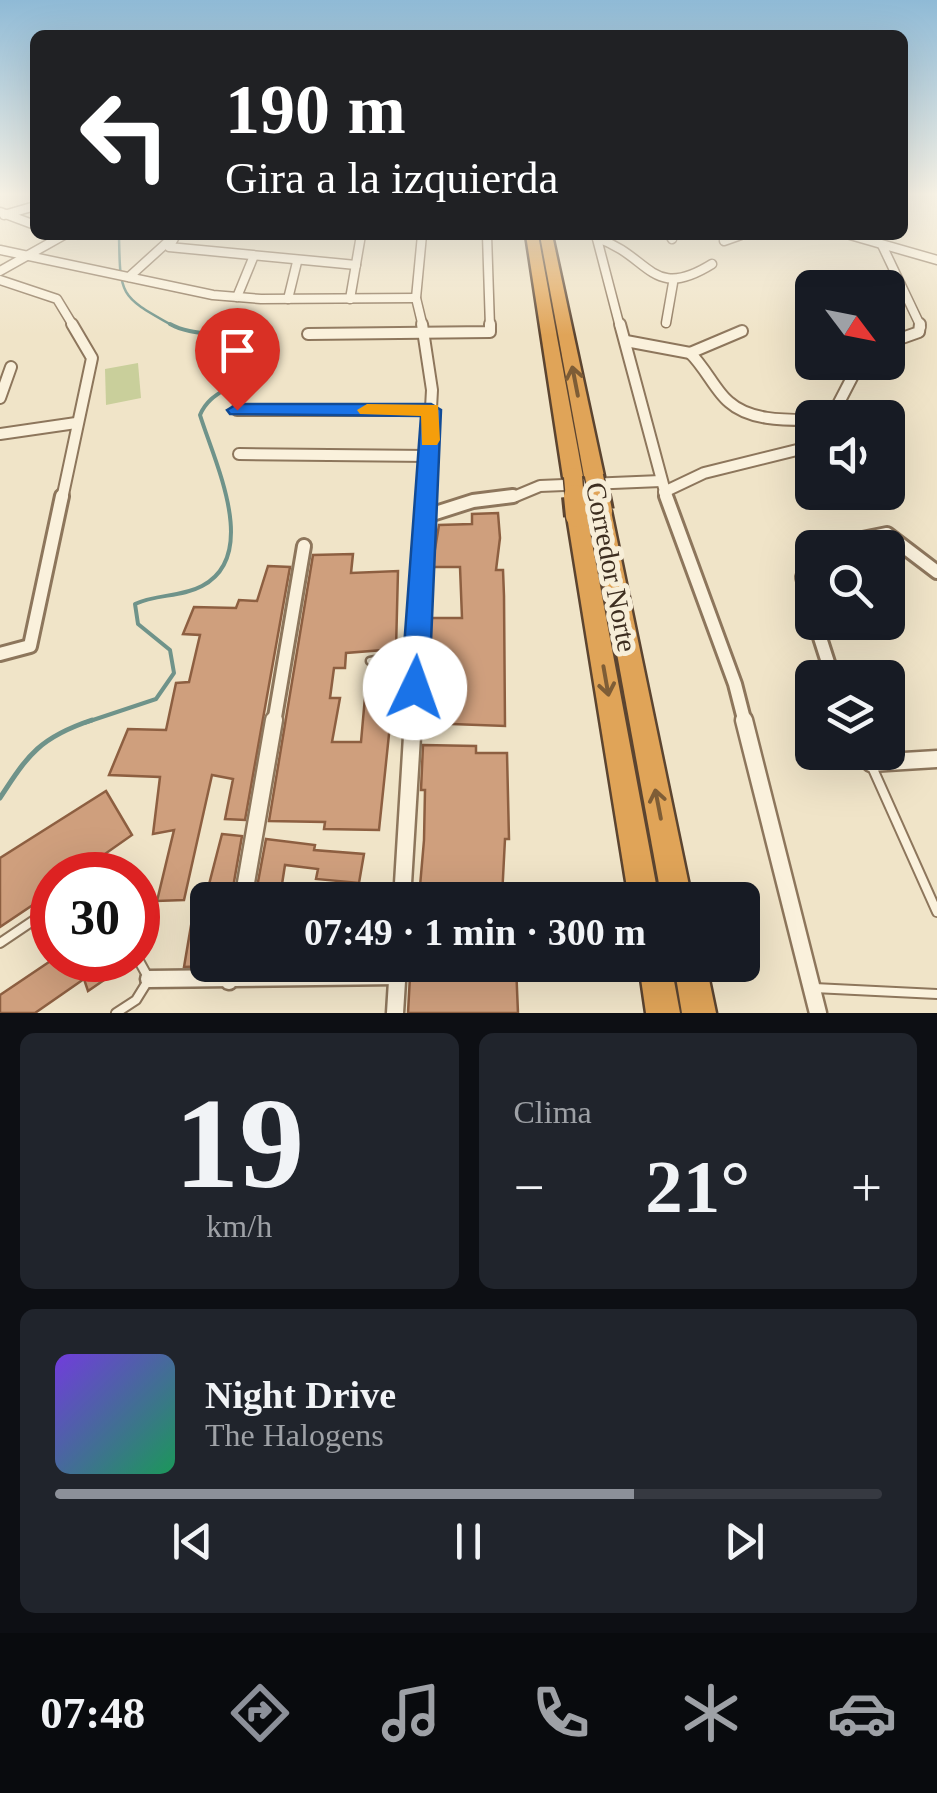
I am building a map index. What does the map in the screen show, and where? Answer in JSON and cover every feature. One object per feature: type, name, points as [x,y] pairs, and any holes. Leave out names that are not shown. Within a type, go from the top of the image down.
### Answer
[{"type":"highway","name":"Corredor Norte","points":[[533,240],[584,476]]},
{"type":"highway","name":"Corredor Norte","points":[[547,240],[641,882]]},
{"type":"highway","name":"Corredor Norte","points":[[589,514],[673,882]]},
{"type":"highway","points":[[658,982],[663,1013]]},
{"type":"highway","points":[[693,982],[699,1013]]},
{"type":"street","points":[[0,271],[55,240]]},
{"type":"street","points":[[128,276],[170,240]]},
{"type":"street","points":[[173,240],[170,247],[356,265]]},
{"type":"street","points":[[350,299],[359,240]]},
{"type":"street","points":[[403,882],[431,410],[430,355],[416,298],[421,240]]},
{"type":"street","points":[[308,334],[490,332],[488,240]]},
{"type":"street","points":[[597,240],[663,486],[735,684],[818,1013]]},
{"type":"street","points":[[607,240],[620,244],[646,264],[654,278],[673,283],[696,276],[712,264]]},
{"type":"street","points":[[869,240],[937,260]]},
{"type":"street","points":[[882,244],[893,270]]},
{"type":"street","points":[[0,250],[238,297],[416,298]]},
{"type":"street","points":[[238,297],[253,258]]},
{"type":"street","points":[[288,299],[297,262]]},
{"type":"street","points":[[0,280],[57,299],[92,358],[30,646],[0,654]]},
{"type":"street","points":[[666,323],[673,283]]},
{"type":"street","points":[[905,296],[921,326],[918,332],[905,337]]},
{"type":"street","points":[[690,353],[742,330]]},
{"type":"street","points":[[626,340],[690,353],[708,369],[730,403],[773,420],[795,420]]},
{"type":"street","points":[[0,398],[11,367]]},
{"type":"street","points":[[237,410],[431,410]]},
{"type":"street","points":[[0,434],[76,423]]},
{"type":"street","points":[[426,516],[472,501],[516,496],[540,486],[663,486],[795,450]]},
{"type":"street","points":[[239,454],[429,456]]},
{"type":"street","points":[[246,882],[304,546]]},
{"type":"street","points":[[905,548],[937,572]]},
{"type":"street","points":[[905,759],[937,759]]},
{"type":"street","points":[[160,978],[190,976]]},
{"type":"street","points":[[396,1013],[397,982]]},
{"type":"lane","points":[[370,661],[417,653]]},
{"type":"lane","points":[[873,770],[937,912]]},
{"type":"lane","points":[[0,943],[30,923]]},
{"type":"lane","points":[[116,1013],[136,1000],[148,982]]},
{"type":"lane","points":[[810,988],[937,994]]},
{"type":"green space","points":[[138,363],[141,398],[106,405],[105,369]]},
{"type":"building","points":[[498,513],[496,570],[503,570],[505,726],[425,723],[430,618],[462,618],[460,567],[432,567],[439,525],[472,524],[472,514]]},
{"type":"building","points":[[353,554],[351,573],[398,571],[396,649],[346,653],[345,668],[334,668],[330,698],[340,698],[332,742],[361,742],[365,697],[393,696],[379,830],[324,829],[325,822],[269,821],[313,555]]},
{"type":"building","points":[[268,566],[290,567],[245,820],[225,819],[233,779],[212,775],[184,900],[160,901],[174,830],[153,834],[160,777],[109,775],[128,729],[166,730],[176,683],[189,682],[200,635],[183,634],[194,607],[236,608],[239,600],[257,601]]},
{"type":"building","points":[[423,745],[476,746],[476,753],[507,753],[509,839],[505,839],[503,882],[420,882],[425,790],[421,790]]},
{"type":"building","points":[[106,791],[132,835],[108,852],[30,852],[30,907],[0,927],[0,858]]},
{"type":"building","points":[[222,834],[242,836],[234,882],[210,882]]},
{"type":"building","points":[[266,839],[315,845],[314,850],[364,854],[359,882],[316,879],[318,869],[285,865],[282,882],[258,882]]},
{"type":"building","points":[[190,932],[190,967],[184,967]]},
{"type":"building","points":[[30,975],[30,982],[80,982],[35,1013],[0,1013],[0,995]]},
{"type":"building","points":[[85,982],[101,982],[88,991]]},
{"type":"building","points":[[410,982],[517,982],[518,1013],[408,1013]]},
{"type":"waterway","points":[[119,240],[120,272],[127,293],[133,301],[175,327]]},
{"type":"waterway","points":[[87,722],[156,699],[174,673],[170,650],[138,624],[135,604],[202,586],[219,572],[229,553],[228,506],[200,415],[213,398],[245,373],[256,349],[237,339],[170,324]]},
{"type":"waterway","points":[[87,722],[92,720]]},
{"type":"waterway","points":[[0,798],[37,749],[60,733],[87,722]]},
{"type":"slow traffic","points":[[367,410],[431,410],[430,440]]},
{"type":"route","points":[[237,410],[431,410],[415,688]]}]
